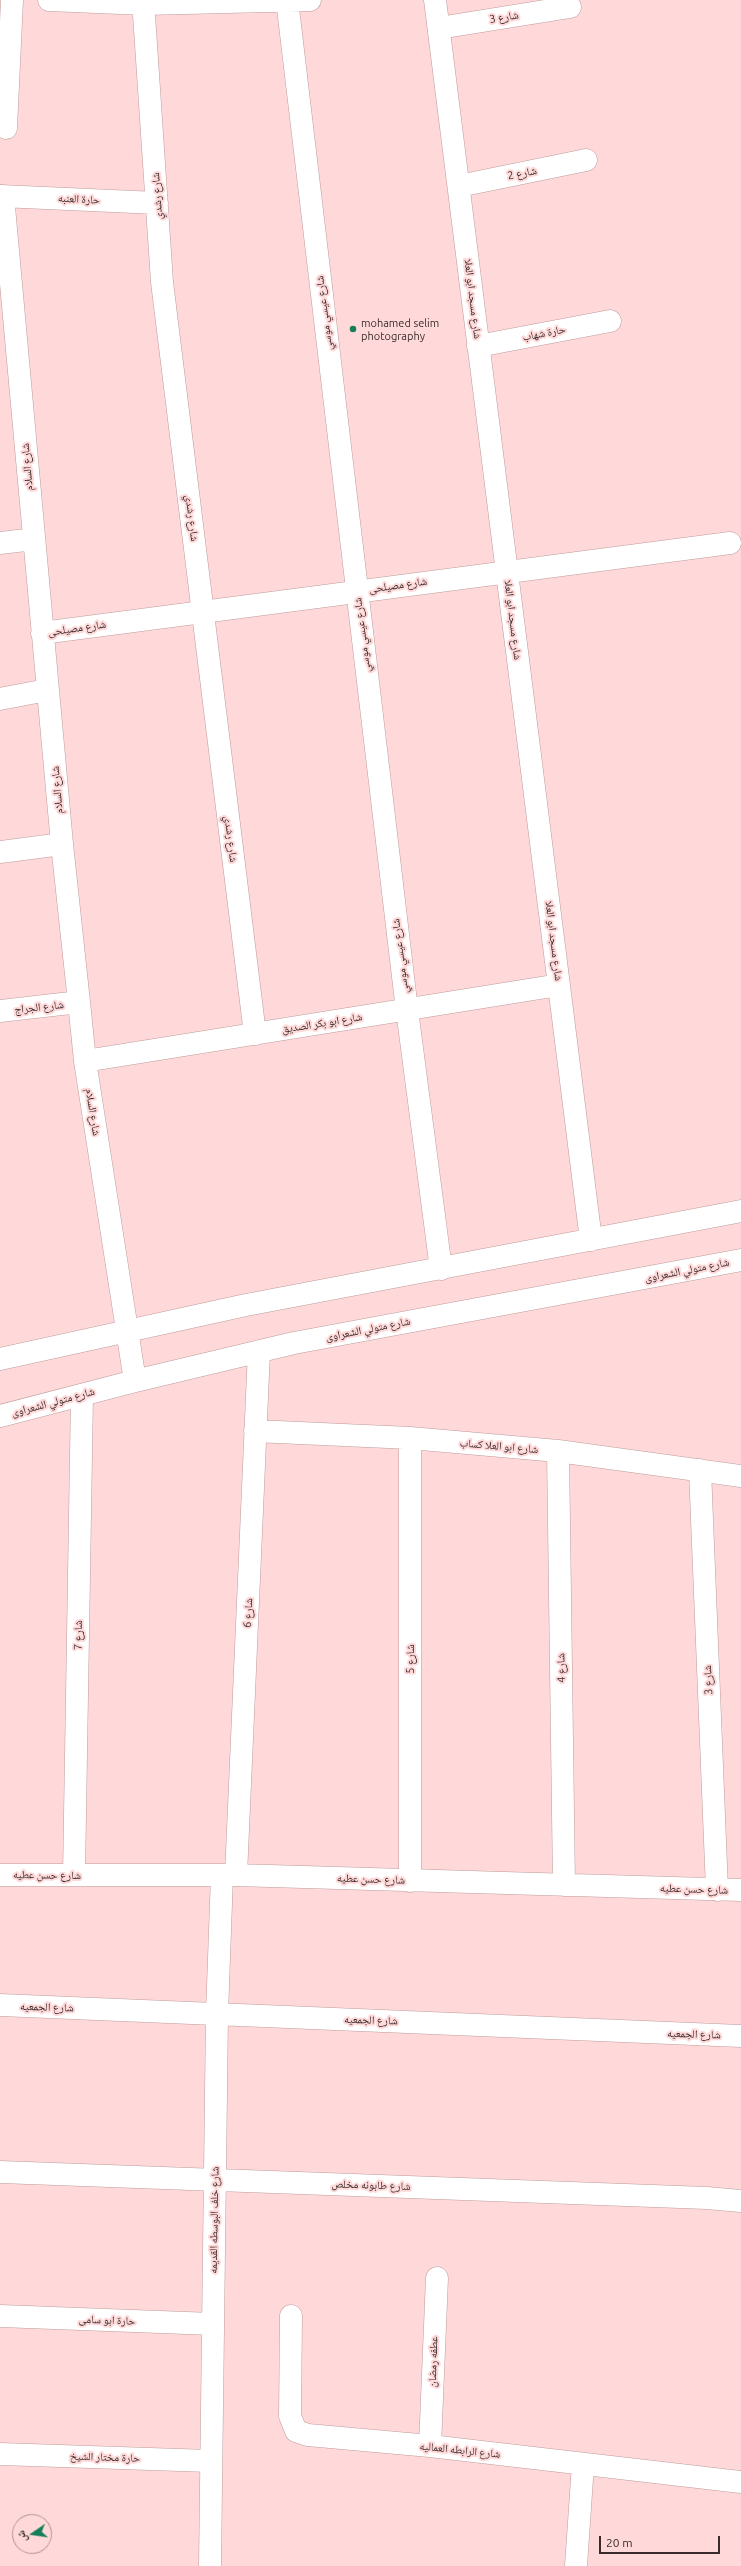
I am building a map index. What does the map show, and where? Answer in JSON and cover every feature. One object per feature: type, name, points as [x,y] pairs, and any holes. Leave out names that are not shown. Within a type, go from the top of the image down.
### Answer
[{"type":"street","points":[[6,128],[12,0]]},
{"type":"street","points":[[49,0],[144,2],[310,0]]},
{"type":"street","name":"شارع مسجد ابو العلا","points":[[435,0],[591,1240]]},
{"type":"street","name":"شارع عيسي موسي","points":[[287,1],[407,1010],[441,1269]]},
{"type":"street","name":"شارع رشدي","points":[[144,2],[162,282],[256,1034]]},
{"type":"street","name":"شارع 3","points":[[439,28],[570,7]]},
{"type":"street","name":"شارع 2","points":[[459,186],[586,160]]},
{"type":"street","name":"حارة العنبه","points":[[1,196],[157,203]]},
{"type":"street","name":"شارع السلام","points":[[1,196],[62,844],[79,1002],[86,1061],[135,1380]]},
{"type":"street","name":"حارة شهاب","points":[[478,346],[610,321]]},
{"type":"street","points":[[0,543],[34,539]]},
{"type":"street","name":"شارع مصيلحى","points":[[42,633],[730,543]]},
{"type":"street","points":[[0,699],[48,690]]},
{"type":"street","points":[[0,852],[62,844]]},
{"type":"street","name":"شارع ابو بكر الصديق","points":[[86,1061],[559,985]]},
{"type":"street","name":"شارع الجراج","points":[[0,1011],[79,1002]]},
{"type":"street","points":[[0,1359],[254,1303],[441,1269],[741,1211]]},
{"type":"street","name":"شارع متولي الشعراوى","points":[[0,1416],[135,1380],[259,1351],[374,1327],[741,1260]]},
{"type":"street","name":"شارع 6","points":[[229,1875],[256,1430],[259,1351]]},
{"type":"street","name":"شارع 7","points":[[74,1876],[82,1395]]},
{"type":"street","name":"شارع ابو العلا كساب","points":[[256,1430],[410,1438],[558,1451],[741,1476]]},
{"type":"street","name":"شارع 5","points":[[410,1438],[410,1880]]},
{"type":"street","name":"شارع 4","points":[[558,1451],[564,1886]]},
{"type":"street","name":"شارع 3","points":[[700,1470],[716,1890]]},
{"type":"street","name":"شارع حسن عطيه","points":[[0,1875],[229,1875],[741,1890]]},
{"type":"street","name":"شارع خلف البوسطه القديمه","points":[[210,2566],[210,2461],[217,2014],[229,1875]]},
{"type":"street","name":"شارع الجمعيه","points":[[0,2005],[741,2036]]},
{"type":"street","name":"شارع طابونه مخلص","points":[[0,2172],[707,2198],[741,2201]]},
{"type":"street","name":"عطفه رمضان","points":[[430,2446],[437,2278]]},
{"type":"street","name":"حارة ابو سامى","points":[[0,2316],[213,2324]]},
{"type":"street","name":"شارع الرابطه العماليه","points":[[291,2316],[290,2416],[296,2431],[308,2435],[430,2446],[741,2482]]},
{"type":"street","name":"حارة مختار الشيخ","points":[[0,2454],[210,2461]]},
{"type":"street","points":[[576,2566],[583,2464]]},
{"type":"place","name":"mohamed selim photography","points":[[353,329]]}]
